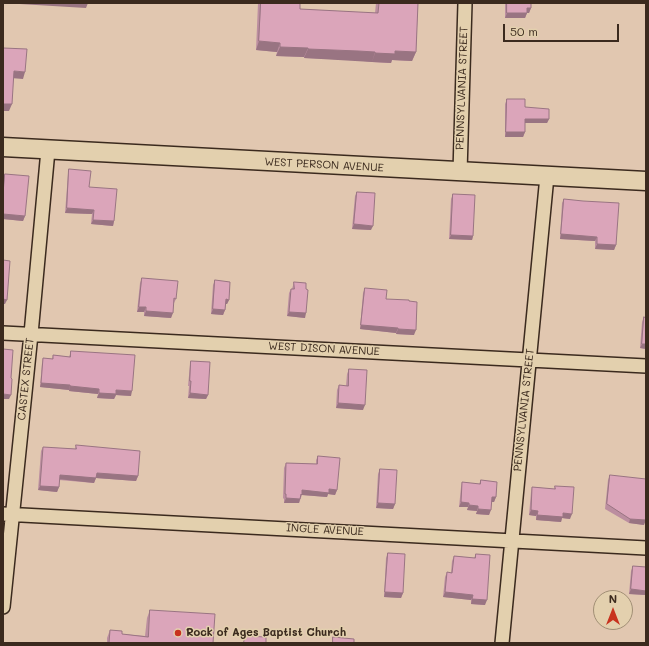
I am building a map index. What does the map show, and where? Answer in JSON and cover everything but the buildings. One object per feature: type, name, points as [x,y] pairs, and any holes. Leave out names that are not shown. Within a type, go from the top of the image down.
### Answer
[{"type":"street","name":"PENNSYLVANIA STREET","points":[[460,172],[465,3]]},
{"type":"street","name":"WEST PERSON AVENUE","points":[[3,147],[646,181]]},
{"type":"street","name":"CASTEX STREET","points":[[3,607],[8,514],[31,334],[48,150]]},
{"type":"street","name":"PENNSYLVANIA STREET","points":[[502,643],[546,176]]},
{"type":"street","name":"WEST DISON AVENUE","points":[[3,333],[646,366]]},
{"type":"street","name":"INGLE AVENUE","points":[[8,514],[646,548]]},
{"type":"place","name":"Rock of Ages Baptist Church","points":[[178,633]]}]
